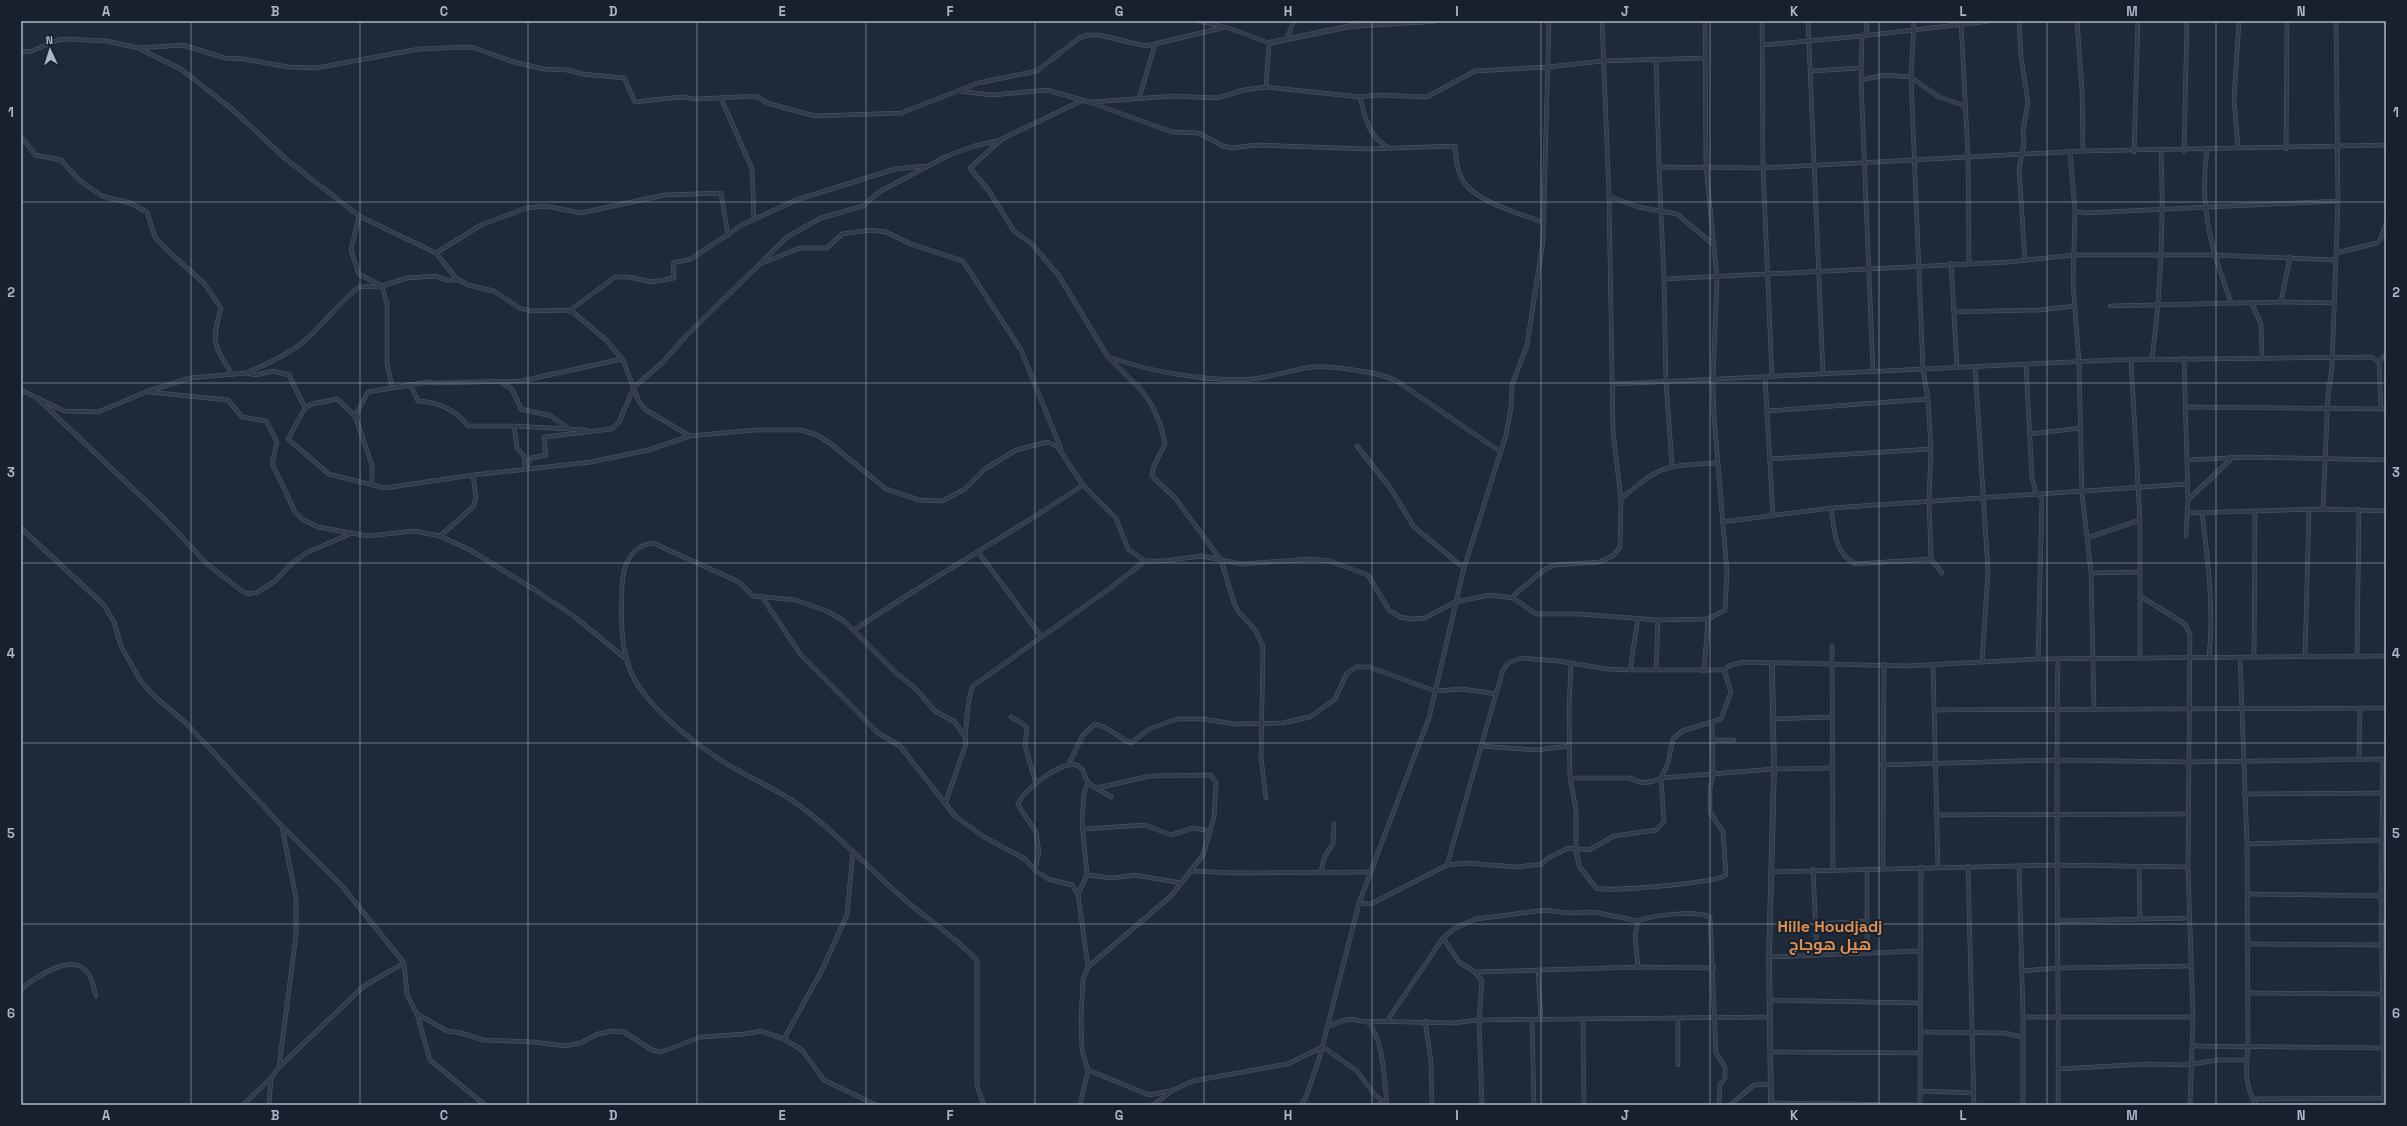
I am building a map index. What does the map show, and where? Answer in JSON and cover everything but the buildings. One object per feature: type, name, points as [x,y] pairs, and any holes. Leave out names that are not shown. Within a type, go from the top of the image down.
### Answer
[{"type":"street","points":[[1199,21],[1226,28],[1269,43],[1351,26],[1385,22],[1433,21]]},
{"type":"street","points":[[1286,40],[1294,21]]},
{"type":"street","points":[[1301,1105],[1306,1097],[1323,1047],[1359,903],[1396,802],[1419,750],[1429,718],[1449,639],[1455,602],[1464,568],[1501,452],[1511,408],[1512,385],[1527,344],[1536,299],[1544,223],[1549,21]]},
{"type":"street","points":[[1513,598],[1515,594],[1544,570],[1554,566],[1599,562],[1613,556],[1620,547],[1621,499],[1613,432],[1614,384],[1610,196],[1602,21]]},
{"type":"street","points":[[945,804],[966,744],[965,737],[969,709],[968,696],[973,686],[1041,636],[1109,589],[1145,561],[1201,556],[1252,564],[1311,559],[1358,569],[1372,578],[1390,610],[1400,617],[1412,619],[1425,618],[1455,602],[1490,595],[1513,598],[1536,614],[1579,614],[1658,620],[1708,619],[1725,610],[1727,572],[1717,463],[1712,380],[1717,278],[1706,166],[1705,21]]},
{"type":"street","points":[[1762,21],[1763,168],[1772,377]]},
{"type":"street","points":[[1808,21],[1812,71],[1814,166],[1823,374]]},
{"type":"street","points":[[1866,21],[1867,31],[1862,36],[1861,68],[1873,372]]},
{"type":"street","points":[[1914,21],[1911,77],[1921,265],[1924,370],[1928,399],[1931,449],[1929,501],[1931,559],[1942,573]]},
{"type":"street","points":[[1763,45],[1810,42],[1862,36],[1913,30],[1960,22],[1990,21]]},
{"type":"street","points":[[2019,21],[2021,56],[2028,102],[2023,131],[2023,154],[2019,169],[2025,260]]},
{"type":"street","points":[[2077,21],[2082,90],[2083,152]]},
{"type":"street","points":[[2134,152],[2138,21]]},
{"type":"street","points":[[2184,150],[2187,21]]},
{"type":"street","points":[[2238,21],[2234,98],[2238,147]]},
{"type":"street","points":[[2286,149],[2287,21]]},
{"type":"street","points":[[2322,509],[2327,408],[2332,357],[2338,201],[2336,146],[2336,21]]},
{"type":"street","points":[[1960,22],[1968,157],[1970,262]]},
{"type":"street","points":[[139,48],[183,45],[226,58],[244,59],[288,67],[316,68],[419,49],[475,48],[510,61],[543,69],[568,70],[582,74],[624,78],[635,102],[681,97],[721,98],[757,96],[767,103],[794,111],[815,116],[830,116],[850,113],[902,113],[978,83],[1037,71],[1047,65],[1079,38],[1088,35],[1099,35],[1138,45],[1155,44],[1226,28]]},
{"type":"street","points":[[21,52],[32,51],[58,40],[106,41],[139,48],[181,69],[233,110],[286,159],[359,216],[436,253],[459,280],[468,285],[494,291],[519,308],[531,311],[569,311],[615,277],[629,277],[652,282],[674,278],[673,263],[691,259],[754,219],[796,200],[886,172],[927,166]]},
{"type":"street","points":[[1266,87],[1269,43]]},
{"type":"street","points":[[1139,99],[1155,44]]},
{"type":"street","points":[[958,91],[992,95],[1047,90],[1081,101],[1089,102],[1174,96],[1217,98],[1244,90],[1266,87],[1360,97],[1377,95],[1427,97],[1475,71],[1548,67],[1603,61],[1705,58]]},
{"type":"street","points":[[1656,59],[1666,382],[1672,466]]},
{"type":"street","points":[[1812,71],[1861,68]]},
{"type":"street","points":[[1862,80],[1884,75],[1911,77],[1937,96],[1965,106]]},
{"type":"street","points":[[1360,97],[1366,121],[1380,143],[1391,148],[1411,147]]},
{"type":"street","points":[[721,98],[752,169],[754,219]]},
{"type":"street","points":[[1081,101],[1002,140],[972,165],[972,172],[989,191],[1014,231],[1032,244],[1059,276],[1108,357],[1142,391],[1151,404],[1161,426],[1165,444],[1154,466],[1152,474],[1155,479],[1175,498],[1221,560],[1234,603],[1241,615],[1256,631],[1263,647],[1261,756],[1266,798]]},
{"type":"street","points":[[1089,102],[1172,132],[1199,133],[1223,146],[1231,148],[1257,145],[1287,148],[1306,146],[1365,149],[1456,146],[1457,166],[1465,184],[1481,197],[1544,223]]},
{"type":"street","points":[[21,136],[35,155],[61,160],[80,181],[102,196],[130,203],[148,212],[155,237],[204,284],[221,308],[214,334],[216,349],[232,374]]},
{"type":"street","points":[[525,469],[531,458],[546,455],[544,437],[612,429],[619,422],[634,387],[662,364],[686,336],[787,237],[814,222],[862,206],[879,192],[927,166],[974,146],[1002,140]]},
{"type":"street","points":[[1659,167],[1706,166],[1763,168],[2070,152],[2207,150],[2238,147],[2286,149],[2336,146],[2386,146]]},
{"type":"street","points":[[2152,359],[2159,304],[2162,256],[2164,209],[2161,150]]},
{"type":"street","points":[[2207,150],[2204,171],[2204,206],[2214,255],[2231,302]]},
{"type":"street","points":[[2070,152],[2075,211],[2073,255],[2079,362],[2082,492],[2091,573],[2091,660],[2094,709]]},
{"type":"street","points":[[436,253],[481,225],[526,208],[544,206],[581,213],[601,211],[628,201],[688,194],[721,193],[728,235]]},
{"type":"street","points":[[1610,196],[1638,207],[1660,213],[1677,214],[1714,245]]},
{"type":"street","points":[[2075,211],[2085,213],[2204,206],[2338,201]]},
{"type":"street","points":[[359,216],[351,250],[359,274],[382,286],[387,304],[387,364],[392,387]]},
{"type":"street","points":[[2336,253],[2377,243],[2380,240],[2386,224]]},
{"type":"street","points":[[757,266],[800,248],[827,248],[842,234],[871,230],[886,232],[911,244],[963,261],[1022,350],[1062,452]]},
{"type":"street","points":[[1664,279],[1717,278],[1952,263],[2025,260],[2073,255],[2214,255],[2336,260]]},
{"type":"street","points":[[2281,302],[2290,257]]},
{"type":"street","points":[[1952,263],[1957,368]]},
{"type":"street","points":[[246,373],[280,358],[296,347],[317,330],[359,287],[382,286],[414,277],[436,276],[445,280],[459,280]]},
{"type":"street","points":[[2110,306],[2231,302],[2333,303]]},
{"type":"street","points":[[2251,302],[2261,324],[2262,357]]},
{"type":"street","points":[[1954,312],[2039,310],[2075,306]]},
{"type":"street","points":[[569,311],[606,340],[622,359],[639,402],[646,410],[690,436]]},
{"type":"street","points":[[2381,409],[2379,362],[2386,354]]},
{"type":"street","points":[[1108,357],[1134,366],[1158,371],[1230,379],[1276,376],[1306,368],[1355,370],[1381,374],[1395,380],[1501,452]]},
{"type":"street","points":[[1614,384],[2184,358],[2372,357],[2379,362]]},
{"type":"street","points":[[2184,358],[2188,484],[2186,536]]},
{"type":"street","points":[[355,416],[368,392],[428,382],[521,381],[622,359]]},
{"type":"street","points":[[2131,360],[2140,520],[2140,658]]},
{"type":"street","points":[[2026,365],[2032,478],[2036,493],[2042,499],[2038,659]]},
{"type":"street","points":[[1975,367],[1988,571],[1982,662]]},
{"type":"street","points":[[21,390],[64,412],[98,412],[146,392],[190,378],[246,373],[256,375],[274,371],[289,375],[305,408]]},
{"type":"street","points":[[1765,377],[1773,516]]},
{"type":"street","points":[[500,381],[512,389],[521,410],[551,416],[569,429]]},
{"type":"street","points":[[410,384],[418,401],[442,405],[460,416],[468,426],[514,426],[589,431]]},
{"type":"street","points":[[146,392],[228,400],[242,417],[266,421],[277,442],[272,463],[295,512],[303,520],[318,527],[351,534],[380,536],[414,531],[440,536],[470,550],[535,590],[575,617],[627,660]]},
{"type":"street","points":[[35,396],[164,518],[207,564],[242,591],[249,594],[258,592],[275,581],[284,570],[297,559],[351,534]]},
{"type":"street","points":[[372,483],[372,465],[355,416],[337,399],[312,404],[305,408],[288,439],[329,474],[372,483],[385,488],[473,475],[591,462],[648,450],[690,436],[755,430],[801,430],[817,435],[826,441],[886,489],[908,498],[931,502],[952,498],[965,489],[985,469],[1016,450],[1028,445],[1047,442],[1057,446],[1083,485],[1116,518],[1128,549],[1145,561]]},
{"type":"street","points":[[1767,411],[1928,399]]},
{"type":"street","points":[[2185,407],[2386,409]]},
{"type":"street","points":[[514,426],[517,448],[524,456],[525,469]]},
{"type":"street","points":[[2029,434],[2080,428]]},
{"type":"street","points":[[1357,446],[1391,489],[1414,527],[1464,568]]},
{"type":"street","points":[[1770,459],[1931,449]]},
{"type":"street","points":[[2187,460],[2233,457],[2386,460]]},
{"type":"street","points":[[2188,500],[2233,457]]},
{"type":"street","points":[[1621,499],[1647,476],[1672,466],[1717,463]]},
{"type":"street","points":[[440,536],[474,507],[476,498],[473,475]]},
{"type":"street","points":[[1722,522],[1831,508],[2036,493],[2082,492],[2188,484]]},
{"type":"street","points":[[854,630],[921,586],[1037,516],[1083,485]]},
{"type":"street","points":[[1831,508],[1837,546],[1845,558],[1855,564],[1931,559]]},
{"type":"street","points":[[2188,513],[2308,509],[2359,509],[2386,511]]},
{"type":"street","points":[[2305,657],[2308,509]]},
{"type":"street","points":[[2357,657],[2359,509]]},
{"type":"street","points":[[2254,657],[2255,511]]},
{"type":"street","points":[[2202,513],[2212,595],[2213,626],[2209,657]]},
{"type":"street","points":[[2087,538],[2140,520]]},
{"type":"street","points":[[21,528],[104,605],[114,622],[121,646],[140,680],[153,695],[186,723],[282,827],[342,886],[404,963],[407,995],[417,1014],[430,1060],[485,1105]]},
{"type":"street","points":[[965,737],[955,722],[935,711],[915,688],[897,674],[854,630],[829,612],[791,598],[751,595],[739,582],[705,568],[684,556],[652,543],[644,544],[636,548],[628,557],[622,584],[621,629],[627,660],[632,675],[642,692],[671,721],[720,759],[790,799],[853,851],[896,892],[977,960],[977,1086],[984,1105]]},
{"type":"street","points":[[978,552],[1041,636]]},
{"type":"street","points":[[2091,573],[2140,572]]},
{"type":"street","points":[[2140,596],[2185,624],[2190,635],[2188,710],[2188,867],[2193,1017],[2190,1105]]},
{"type":"street","points":[[762,597],[801,655],[878,733],[900,746],[945,804],[965,825],[1025,859],[1035,870],[1048,879],[1067,882],[1075,888],[1078,894],[1088,967]]},
{"type":"street","points":[[1630,670],[1638,618]]},
{"type":"street","points":[[1704,671],[1708,619]]},
{"type":"street","points":[[1656,670],[1658,620]]},
{"type":"street","points":[[1832,646],[1833,869]]},
{"type":"street","points":[[1447,865],[1503,670],[1514,660],[1522,658],[1571,663],[1607,669],[1704,671],[1724,670],[1729,666],[1742,662],[1772,664],[1884,664],[1907,666],[2038,659],[2091,660],[2190,656],[2386,656]]},
{"type":"street","points":[[2240,657],[2247,844],[2248,1046],[2246,1080],[2256,1105]]},
{"type":"street","points":[[2058,660],[2056,711],[2059,1017],[2058,1105]]},
{"type":"street","points":[[1571,663],[1570,778],[1576,810],[1576,849],[1579,866],[1593,885],[1600,889],[1690,884],[1723,877],[1727,871],[1722,832],[1710,812],[1710,788],[1713,775],[1712,723]]},
{"type":"street","points":[[1772,664],[1774,769],[1769,957],[1771,1104],[1920,1105],[1921,867]]},
{"type":"street","points":[[1883,868],[1882,765],[1884,664]]},
{"type":"street","points":[[1933,664],[1938,867]]},
{"type":"street","points":[[1068,765],[1083,735],[1095,724],[1106,727],[1118,738],[1131,743],[1149,729],[1177,719],[1203,719],[1235,724],[1282,723],[1310,717],[1335,699],[1347,673],[1356,667],[1369,667],[1435,691],[1463,689],[1496,694]]},
{"type":"street","points":[[1359,903],[1371,904],[1447,865],[1467,863],[1516,867],[1542,864],[1561,851],[1569,848],[1589,850],[1614,836],[1656,830],[1662,826],[1664,822],[1661,778],[1668,763],[1673,739],[1682,731],[1721,719],[1731,692],[1724,670]]},
{"type":"street","points":[[1934,710],[2056,711],[2094,709],[2188,710],[2241,708],[2386,708]]},
{"type":"street","points":[[2359,758],[2360,708]]},
{"type":"street","points":[[1011,717],[1022,723],[1027,728],[1025,746],[1036,784]]},
{"type":"street","points":[[1773,719],[1832,717]]},
{"type":"street","points":[[1712,740],[1734,740]]},
{"type":"street","points":[[1481,746],[1536,750],[1570,746]]},
{"type":"street","points":[[1882,765],[1935,762],[2056,760],[2189,762],[2359,758],[2384,759],[2381,840],[2385,1048],[2384,1105]]},
{"type":"street","points":[[1035,870],[1039,852],[1036,832],[1018,805],[1023,794],[1051,773],[1068,765],[1076,765],[1082,768],[1088,783],[1111,797]]},
{"type":"street","points":[[1570,778],[1630,778],[1637,782],[1653,782],[1661,778],[1774,769],[1832,768]]},
{"type":"street","points":[[1080,1105],[1088,1070],[1082,1050],[1081,1019],[1083,979],[1088,967],[1171,896],[1192,871],[1203,855],[1210,833],[1216,783],[1212,775],[1150,776],[1098,788]]},
{"type":"street","points":[[1078,894],[1087,875],[1083,828],[1084,793],[1088,783]]},
{"type":"street","points":[[2244,794],[2382,793]]},
{"type":"street","points":[[1936,815],[2188,814]]},
{"type":"street","points":[[1321,872],[1324,858],[1333,844],[1334,824]]},
{"type":"street","points":[[1083,828],[1145,825],[1171,835],[1194,828],[1205,830],[1210,833]]},
{"type":"street","points":[[279,1067],[296,934],[296,898],[282,827]]},
{"type":"street","points":[[2247,844],[2381,840]]},
{"type":"street","points":[[784,1039],[822,970],[847,915],[853,851]]},
{"type":"street","points":[[1771,872],[1813,869],[1968,866],[2057,865],[2188,867]]},
{"type":"street","points":[[1968,866],[1974,1105]]},
{"type":"street","points":[[2019,866],[2023,1017],[2023,1105]]},
{"type":"street","points":[[2139,866],[2140,918]]},
{"type":"street","points":[[1813,869],[1817,955]]},
{"type":"street","points":[[1867,953],[1866,921],[1868,869]]},
{"type":"street","points":[[1192,871],[1237,873],[1371,872]]},
{"type":"street","points":[[1087,875],[1112,878],[1135,875],[1181,883]]},
{"type":"street","points":[[2247,894],[2386,896]]},
{"type":"street","points":[[1387,1021],[1443,938],[1455,928],[1476,919],[1545,910],[1568,913],[1594,912],[1638,921],[1647,918],[1703,914],[1710,917],[1714,968],[1716,1053],[1725,1067],[1725,1079],[1720,1084],[1719,1105]]},
{"type":"street","points":[[2057,921],[2189,918]]},
{"type":"street","points":[[1638,921],[1635,936],[1638,967]]},
{"type":"street","points":[[1815,924],[1866,921]]},
{"type":"street","points":[[1443,938],[1459,962],[1475,972],[1482,981],[1479,1020],[1482,1105]]},
{"type":"street","points":[[2247,944],[2382,945]]},
{"type":"street","points":[[1769,957],[1920,951]]},
{"type":"street","points":[[243,1105],[271,1078],[279,1067],[364,986],[404,963]]},
{"type":"street","points":[[21,989],[30,982],[63,965],[75,965],[84,969],[91,979],[96,996]]},
{"type":"street","points":[[2021,971],[2058,968],[2191,966]]},
{"type":"street","points":[[1475,972],[1638,967],[1714,968]]},
{"type":"street","points":[[1538,970],[1542,1020]]},
{"type":"street","points":[[2248,993],[2383,994]]},
{"type":"street","points":[[1769,1000],[1920,1003]]},
{"type":"street","points":[[417,1014],[447,1031],[461,1033],[483,1040],[534,1042],[565,1046],[580,1044],[598,1034],[612,1031],[624,1032],[652,1050],[661,1052],[701,1037],[745,1034],[760,1031],[784,1039],[802,1050],[824,1080],[876,1105]]},
{"type":"street","points":[[1328,1026],[1347,1019],[1367,1021],[1425,1021],[1453,1023],[1479,1020],[1769,1017]]},
{"type":"street","points":[[2023,1017],[2193,1017]]},
{"type":"street","points":[[1678,1019],[1678,1065]]},
{"type":"street","points":[[1532,1020],[1534,1105]]},
{"type":"street","points":[[1583,1020],[1584,1105]]},
{"type":"street","points":[[1367,1021],[1372,1027],[1378,1041],[1387,1104]]},
{"type":"street","points":[[1425,1021],[1430,1061],[1432,1105]]},
{"type":"street","points":[[1921,1032],[1972,1034],[2005,1033],[2022,1037]]},
{"type":"street","points":[[2193,1046],[2385,1048]]},
{"type":"street","points":[[1088,1070],[1149,1094],[1171,1090],[1199,1079],[1287,1064],[1323,1047]]},
{"type":"street","points":[[1323,1047],[1357,1071],[1374,1094],[1387,1104]]},
{"type":"street","points":[[1770,1052],[1920,1053]]},
{"type":"street","points":[[2058,1068],[2192,1064],[2219,1060],[2247,1060]]},
{"type":"street","points":[[270,1105],[271,1078]]},
{"type":"street","points":[[1730,1105],[1754,1085],[1771,1084]]},
{"type":"street","points":[[1154,1105],[1171,1090]]},
{"type":"street","points":[[1920,1091],[1974,1093]]},
{"type":"street","points":[[2253,1099],[2384,1098]]},
{"type":"street","points":[[1376,1105],[1387,1104]]},
{"type":"district","name":"Hille Houdjadj هيل هوجاج","points":[[1830,935]]}]
